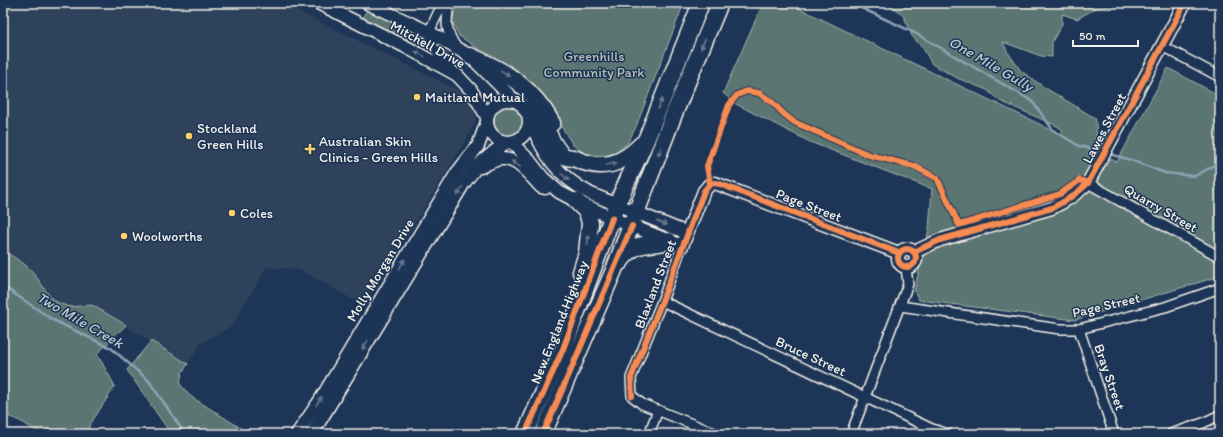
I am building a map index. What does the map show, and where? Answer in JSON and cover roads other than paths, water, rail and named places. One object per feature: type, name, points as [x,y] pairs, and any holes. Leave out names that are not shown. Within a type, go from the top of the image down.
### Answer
[{"type":"highway","name":"New England Highway","points":[[525,434],[563,348],[615,211],[646,140],[701,3]]},
{"type":"highway","name":"New England Highway","points":[[542,434],[614,270],[635,219],[672,119],[720,3]]},
{"type":"highway","points":[[463,52],[504,72],[530,92],[540,103],[563,144],[574,158]]},
{"type":"highway","points":[[523,110],[537,115],[557,149],[564,156],[590,164],[609,165],[620,162],[628,157],[646,140]]},
{"type":"highway","points":[[574,320],[581,269],[587,253],[590,223],[587,212],[576,201]]},
{"type":"highway","points":[[614,270],[624,257],[637,246],[676,244]]},
{"type":"street","name":"Mitchell Drive","points":[[318,3],[406,47],[457,75],[471,90],[487,119]]},
{"type":"street","name":"Mitchell Drive","points":[[367,3],[428,32],[463,52],[523,110],[546,153],[559,171],[578,187],[615,211]]},
{"type":"street","points":[[448,3],[440,9],[428,32],[433,47],[457,75]]},
{"type":"street","points":[[448,3],[446,23],[447,30],[463,52]]},
{"type":"street","name":"Lawes Street","points":[[914,252],[940,240],[1052,208],[1078,193],[1088,183],[1185,3]]},
{"type":"street","points":[[1162,46],[1220,77]]},
{"type":"street","points":[[507,99],[523,110],[529,128],[522,137],[508,143],[495,138],[490,132],[487,119],[492,107],[499,101],[507,99]]},
{"type":"street","name":"Molly Morgan Drive","points":[[297,434],[319,402],[456,174],[478,146],[487,119]]},
{"type":"street","name":"Mitchell Drive","points":[[508,143],[529,160],[543,178],[560,192],[576,201],[687,233]]},
{"type":"street","name":"Molly Morgan Drive","points":[[312,434],[470,174],[486,157],[508,143]]},
{"type":"street","points":[[470,174],[492,162],[502,159],[512,161],[541,187],[560,192]]},
{"type":"street","name":"Quarry Street","points":[[1088,183],[1220,258]]},
{"type":"street","name":"Blaxland Street","points":[[658,410],[642,404],[632,396],[631,378],[662,301],[676,244],[687,233],[704,191],[710,184]]},
{"type":"street","name":"Page Street","points":[[710,184],[720,184],[899,253]]},
{"type":"street","name":"Mitchell Drive","points":[[635,219],[676,244]]},
{"type":"street","points":[[907,248],[914,252],[916,258],[914,263],[909,267],[903,266],[897,259],[899,253],[901,250],[907,248]]},
{"type":"street","points":[[851,434],[908,284],[906,267]]},
{"type":"street","name":"Page Street","points":[[900,306],[1060,329],[1079,329],[1165,307],[1220,288]]},
{"type":"street","name":"Bruce Street","points":[[662,301],[932,429],[948,434]]},
{"type":"street","name":"Bray Street","points":[[1079,329],[1114,434]]},
{"type":"street","points":[[649,434],[658,410],[717,434]]},
{"type":"street","points":[[1171,434],[1203,423],[1220,414]]},
{"type":"waterway","name":"One Mile Gully","points":[[854,3],[857,6],[915,33],[1032,101],[1053,130],[1079,146],[1100,151]]},
{"type":"waterway","name":"One Mile Gully","points":[[1109,154],[1131,160],[1165,173],[1195,176],[1220,162]]},
{"type":"waterway","name":"Two Mile Creek","points":[[3,286],[53,320],[111,348],[149,381],[185,434]]},
{"type":"place","name":"Maitland Mutual","points":[[417,97]]},
{"type":"place","name":"Stockland Green Hills","points":[[189,136]]},
{"type":"place","name":"Australian Skin Clinics - Green Hills","points":[[310,149]]},
{"type":"place","name":"Coles","points":[[232,213]]},
{"type":"place","name":"Woolworths","points":[[124,236]]},
{"type":"park label","name":"Greenhills Community Park","points":[[594,64]]}]
